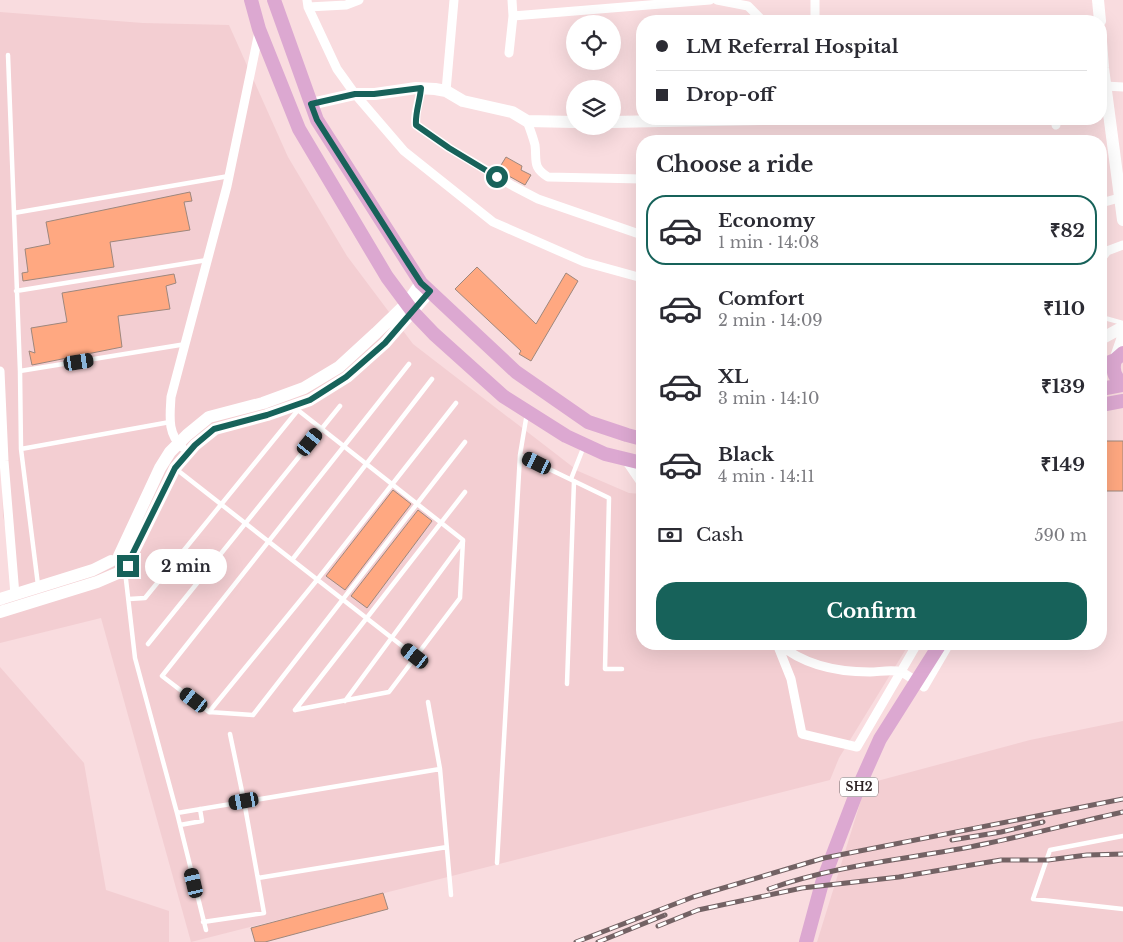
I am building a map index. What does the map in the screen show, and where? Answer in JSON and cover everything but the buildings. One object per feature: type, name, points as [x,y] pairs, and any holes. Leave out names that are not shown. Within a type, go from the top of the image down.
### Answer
[{"type":"main road","points":[[251,0],[259,29],[299,129],[387,277],[410,307],[434,334],[503,396],[566,436],[605,454],[636,462]]},
{"type":"main road","points":[[274,0],[317,120],[426,287],[516,372],[588,422],[636,437]]},
{"type":"main road","points":[[1098,0],[1099,15]]},
{"type":"main road","points":[[311,104],[355,94],[374,94],[421,88],[446,91],[464,101],[512,112],[527,121],[566,122]]},
{"type":"main road","points":[[1107,92],[1119,168],[1119,198],[1123,220]]},
{"type":"main road","points":[[621,122],[636,122]]},
{"type":"main road","points":[[0,600],[15,595],[39,594],[97,582],[120,565],[175,468],[195,445],[214,429],[295,408],[346,377],[385,343],[426,287]]},
{"type":"main road","points":[[120,565],[160,468],[170,452],[178,444],[209,417],[264,403],[304,388],[318,380],[339,366],[410,307]]},
{"type":"main road","points":[[1107,336],[1123,327]]},
{"type":"main road","points":[[1123,337],[1119,357],[1113,365],[1116,378],[1123,384]]},
{"type":"main road","points":[[1107,363],[1119,357]]},
{"type":"main road","points":[[1107,388],[1123,384]]},
{"type":"main road","points":[[1107,404],[1123,401]]},
{"type":"main road","points":[[0,612],[39,594]]},
{"type":"main road","name":"SH2","points":[[806,942],[822,883],[866,770],[880,739],[936,650]]},
{"type":"street","points":[[359,0],[346,5],[307,4],[337,69],[355,94],[404,152],[493,222],[584,262],[636,276]]},
{"type":"street","points":[[446,91],[454,0]]},
{"type":"street","points":[[509,53],[513,16],[512,0]]},
{"type":"street","points":[[513,16],[710,0]]},
{"type":"street","points":[[717,0],[748,6],[757,15]]},
{"type":"street","points":[[815,0],[815,15]]},
{"type":"street","points":[[188,453],[178,444],[173,436],[170,422],[171,397],[229,176],[259,29]]},
{"type":"street","points":[[1107,86],[1123,87]]},
{"type":"street","points":[[421,88],[415,118],[416,125],[449,148],[538,199],[636,233]]},
{"type":"street","points":[[527,121],[533,138],[536,167],[548,177],[636,180]]},
{"type":"street","points":[[1107,201],[1119,198]]},
{"type":"street","points":[[1107,251],[1123,245]]},
{"type":"street","points":[[0,371],[2,461],[15,595]]},
{"type":"street","points":[[625,459],[636,475]]},
{"type":"street","points":[[780,650],[792,679],[802,734],[857,747],[914,650]]},
{"type":"street","points":[[786,650],[792,654],[842,671],[900,672],[924,687],[946,650]]},
{"type":"lane","points":[[8,55],[20,371],[21,449],[39,594]]},
{"type":"lane","points":[[14,214],[229,176]]},
{"type":"lane","points":[[16,290],[208,260]]},
{"type":"lane","points":[[1107,319],[1123,323]]},
{"type":"lane","points":[[20,371],[186,344]]},
{"type":"lane","points":[[409,364],[162,676],[209,712],[253,715],[465,442]]},
{"type":"lane","points":[[292,560],[432,379]]},
{"type":"lane","points":[[209,712],[393,485],[456,403]]},
{"type":"lane","points":[[148,644],[340,406]]},
{"type":"lane","points":[[129,599],[146,598],[221,505],[295,408],[463,540]]},
{"type":"lane","points":[[497,863],[520,455],[528,411]]},
{"type":"lane","points":[[21,449],[170,422]]},
{"type":"lane","points":[[567,684],[572,480],[585,445]]},
{"type":"lane","points":[[520,455],[609,498],[605,669],[622,670]]},
{"type":"lane","points":[[175,468],[415,656]]},
{"type":"lane","points":[[463,540],[460,598],[389,692],[295,710],[442,524],[465,492]]},
{"type":"lane","points":[[344,701],[463,540]]},
{"type":"lane","points":[[120,565],[129,599],[135,658],[206,930]]},
{"type":"lane","points":[[428,702],[440,769],[452,895]]},
{"type":"lane","points":[[203,922],[264,913],[230,734]]},
{"type":"lane","points":[[177,813],[440,769]]},
{"type":"lane","points":[[180,825],[202,821],[200,809]]},
{"type":"lane","points":[[1123,836],[1050,850],[1033,899],[1123,909]]},
{"type":"lane","points":[[258,878],[447,847]]},
{"type":"shaded area","points":[[0,12],[143,23],[229,25],[288,157],[347,256],[413,344],[578,471],[629,493],[636,494],[636,650],[905,650],[839,758],[830,780],[191,942],[101,618],[0,643],[0,615],[16,574],[3,516],[0,390]]},
{"type":"shaded area","points":[[0,667],[84,763],[106,890],[169,911],[169,942],[0,942]]},
{"type":"shaded area","points":[[1123,721],[1123,942],[817,942],[866,784],[1030,740]]},
{"type":"railway","points":[[576,942],[693,897],[824,858],[1123,799]]},
{"type":"railway","points":[[769,889],[816,875],[980,845],[1123,812]]},
{"type":"railway","points":[[952,840],[1001,832],[1043,822]]},
{"type":"railway","points":[[658,926],[698,910],[802,888],[899,877],[1001,860],[1048,860],[1087,855],[1123,854]]},
{"type":"railway","points":[[598,942],[665,915]]},
{"type":"route","points":[[128,566],[175,468],[195,445],[214,429],[267,415],[310,400],[346,377],[385,343],[430,291],[421,283],[397,247],[317,120],[311,104],[355,94],[374,94],[421,88],[415,118],[416,125],[449,148],[497,177]]}]
